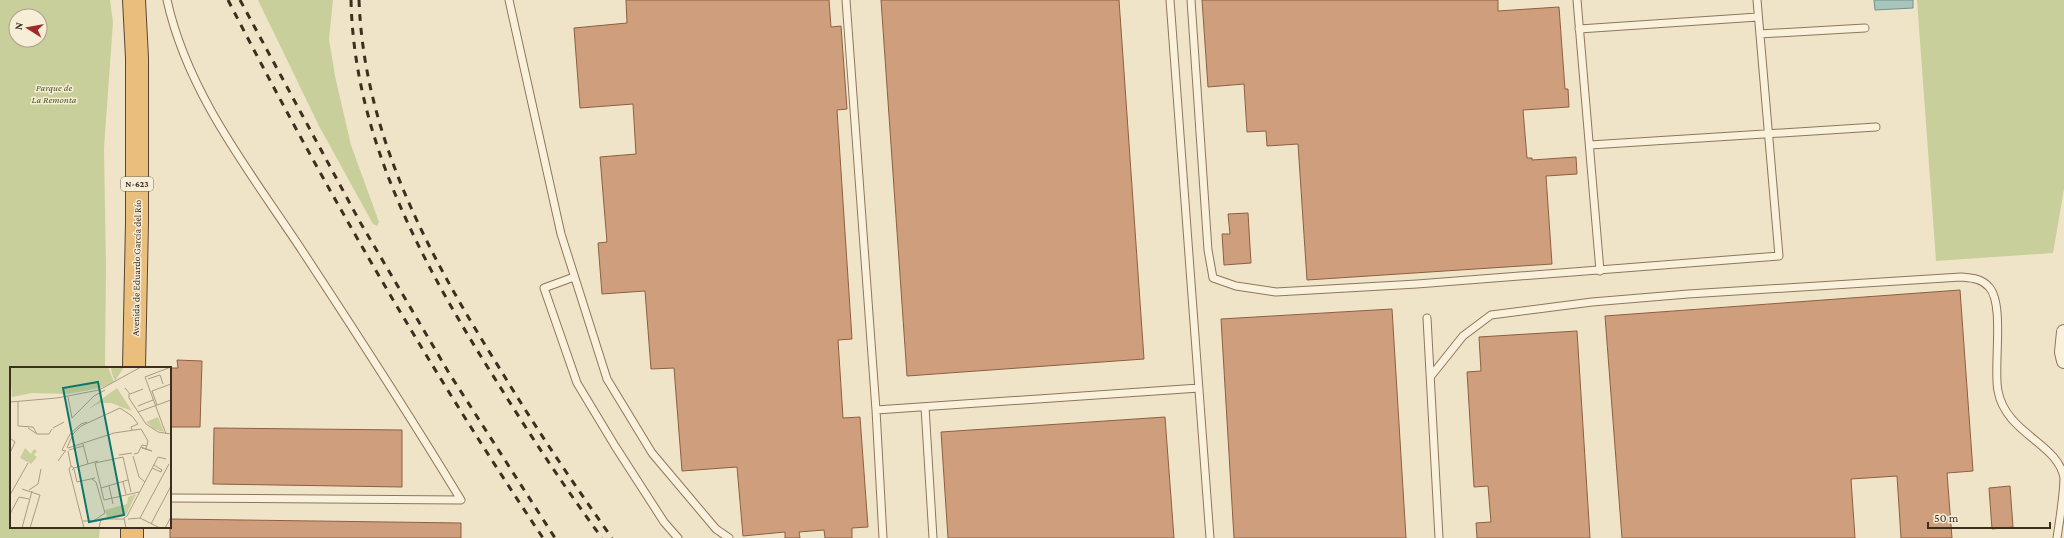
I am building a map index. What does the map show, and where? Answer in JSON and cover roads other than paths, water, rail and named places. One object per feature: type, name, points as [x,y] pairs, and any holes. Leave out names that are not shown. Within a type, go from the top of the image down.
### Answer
[{"type":"highway","name":"Avenida de Eduardo García del Río","points":[[134,0],[137,58],[137,191],[134,367]]},
{"type":"street","points":[[2064,334],[2062,352],[2064,361]]},
{"type":"lane","points":[[168,0],[181,46],[209,110],[388,381],[461,500],[171,498]]},
{"type":"lane","points":[[509,0],[561,234],[607,379],[652,453],[716,529],[729,538]]},
{"type":"lane","points":[[846,0],[876,410],[883,538]]},
{"type":"lane","points":[[1170,0],[1210,538]]},
{"type":"lane","points":[[1191,0],[1208,250],[1213,278],[1236,286],[1276,292],[1418,284],[1779,256],[1757,0]]},
{"type":"lane","points":[[1577,0],[1600,270]]},
{"type":"lane","points":[[1579,29],[1758,17]]},
{"type":"lane","points":[[1760,34],[1865,28]]},
{"type":"lane","points":[[1590,145],[1876,127]]},
{"type":"lane","points":[[574,277],[544,288],[577,383],[615,446],[664,522],[678,538]]},
{"type":"lane","points":[[1431,376],[1463,336],[1491,315],[1592,302],[1688,294],[1961,277],[1977,279],[1989,287],[1995,302],[1998,344],[1998,391],[2006,414],[2024,433],[2054,456],[2064,478],[2057,538]]},
{"type":"lane","points":[[1428,318],[1439,538]]},
{"type":"lane","points":[[876,410],[1198,388]]},
{"type":"lane","points":[[925,407],[933,538]]},
{"type":"water","points":[[1874,0],[1913,0],[1913,8],[1875,10]]},
{"type":"railway","points":[[228,0],[301,138],[417,341],[500,473],[543,538]]},
{"type":"railway","points":[[240,0],[360,222],[449,373],[555,538]]},
{"type":"railway","points":[[351,0],[355,52],[365,103],[379,152],[398,200],[420,248],[470,338],[509,402],[561,481],[602,538]]},
{"type":"railway","points":[[359,0],[364,50],[373,99],[387,147],[405,193],[426,238],[449,283],[513,391],[554,455],[612,538]]},
{"type":"park label","name":"Parque de La Remonta","points":[[54,92]]}]
